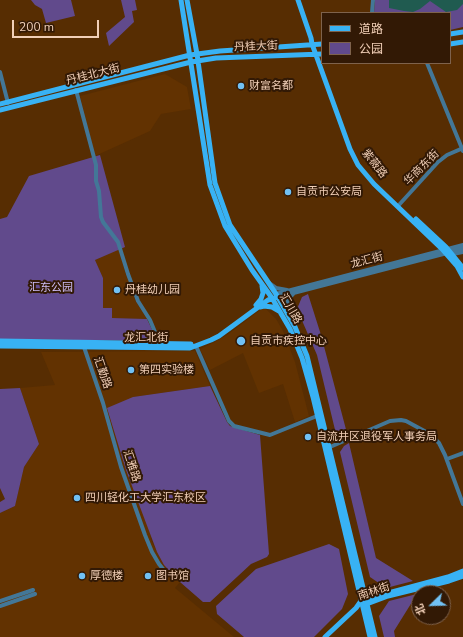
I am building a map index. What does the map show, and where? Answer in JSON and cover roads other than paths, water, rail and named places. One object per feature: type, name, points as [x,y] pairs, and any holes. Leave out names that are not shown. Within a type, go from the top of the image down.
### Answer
[{"type":"main road","name":"汇川路","points":[[181,0],[190,55],[194,61],[215,183],[230,225],[269,283],[302,358],[364,602],[375,637]]},
{"type":"main road","name":"汇川路","points":[[187,0],[196,54],[194,61],[210,185],[224,226],[261,283],[274,296]]},
{"type":"main road","name":"紫薇路","points":[[298,0],[311,38],[319,55]]},
{"type":"main road","points":[[451,34],[463,32]]},
{"type":"main road","points":[[451,44],[463,42]]},
{"type":"main road","name":"丹桂北大街","points":[[0,110],[9,105],[190,55],[321,44]]},
{"type":"main road","name":"丹桂大街","points":[[194,61],[216,58],[319,55]]},
{"type":"main road","name":"丹桂北大街","points":[[0,104],[9,105],[194,61]]},
{"type":"main road","name":"紫薇路","points":[[322,64],[350,149],[358,165],[374,184],[399,205]]},
{"type":"main road","name":"紫薇路","points":[[322,64],[353,147],[361,163],[399,205],[448,251],[463,268]]},
{"type":"main road","name":"紫薇路","points":[[448,251],[463,277]]},
{"type":"main road","points":[[257,307],[263,293],[261,283]]},
{"type":"main road","name":"龙汇北街","points":[[0,341],[189,344],[217,333],[274,296]]},
{"type":"main road","points":[[257,307],[264,306],[282,310]]},
{"type":"main road","name":"龙汇北街","points":[[0,346],[174,348],[196,346],[219,336],[257,307]]},
{"type":"main road","name":"汇川路","points":[[282,310],[295,327],[307,356],[330,448],[364,602],[370,637]]},
{"type":"main road","name":"南林街","points":[[326,637],[364,602],[387,592],[448,577],[463,571]]},
{"type":"main road","name":"南林街","points":[[364,602],[449,581],[463,576]]},
{"type":"street","points":[[372,12],[373,0]]},
{"type":"street","points":[[427,64],[463,149]]},
{"type":"street","points":[[0,72],[9,105]]},
{"type":"street","points":[[76,90],[96,164],[96,181],[99,191],[101,217],[118,242],[138,301],[150,320],[160,344]]},
{"type":"street","name":"华商东街","points":[[399,205],[438,162],[447,155],[463,149]]},
{"type":"street","name":"龙汇街","points":[[274,296],[448,251],[463,244]]},
{"type":"street","points":[[448,251],[463,250]]},
{"type":"street","points":[[269,283],[283,290],[292,291],[282,310]]},
{"type":"street","points":[[196,346],[229,421],[234,426],[270,435],[317,416]]},
{"type":"street","name":"汇勤路","points":[[84,348],[103,404]]},
{"type":"street","name":"汇雅路","points":[[103,404],[121,466],[145,535],[152,552],[167,574]]},
{"type":"street","points":[[330,448],[390,421],[401,420],[414,425],[433,437],[442,447],[463,504]]},
{"type":"street","points":[[447,459],[463,453]]},
{"type":"street","points":[[0,601],[34,592],[0,606]]},
{"type":"water","points":[[389,0],[463,0],[463,4],[457,10],[446,12],[430,1],[420,9],[413,12],[389,8]]},
{"type":"place","name":"财富名都","points":[[241,86]]},
{"type":"place","name":"自贡市公安局","points":[[288,192]]},
{"type":"place","name":"丹桂幼儿园","points":[[117,290]]},
{"type":"place","name":"自贡市疾控中心","points":[[241,341]]},
{"type":"place","name":"第四实验楼","points":[[131,370]]},
{"type":"place","name":"自流井区退役军人事务局","points":[[308,437]]},
{"type":"place","name":"四川轻化工大学汇东校区","points":[[77,498]]},
{"type":"place","name":"厚德楼","points":[[82,576]]},
{"type":"place","name":"图书馆","points":[[148,576]]},
{"type":"park label","name":"汇东公园","points":[[51,288]]}]
